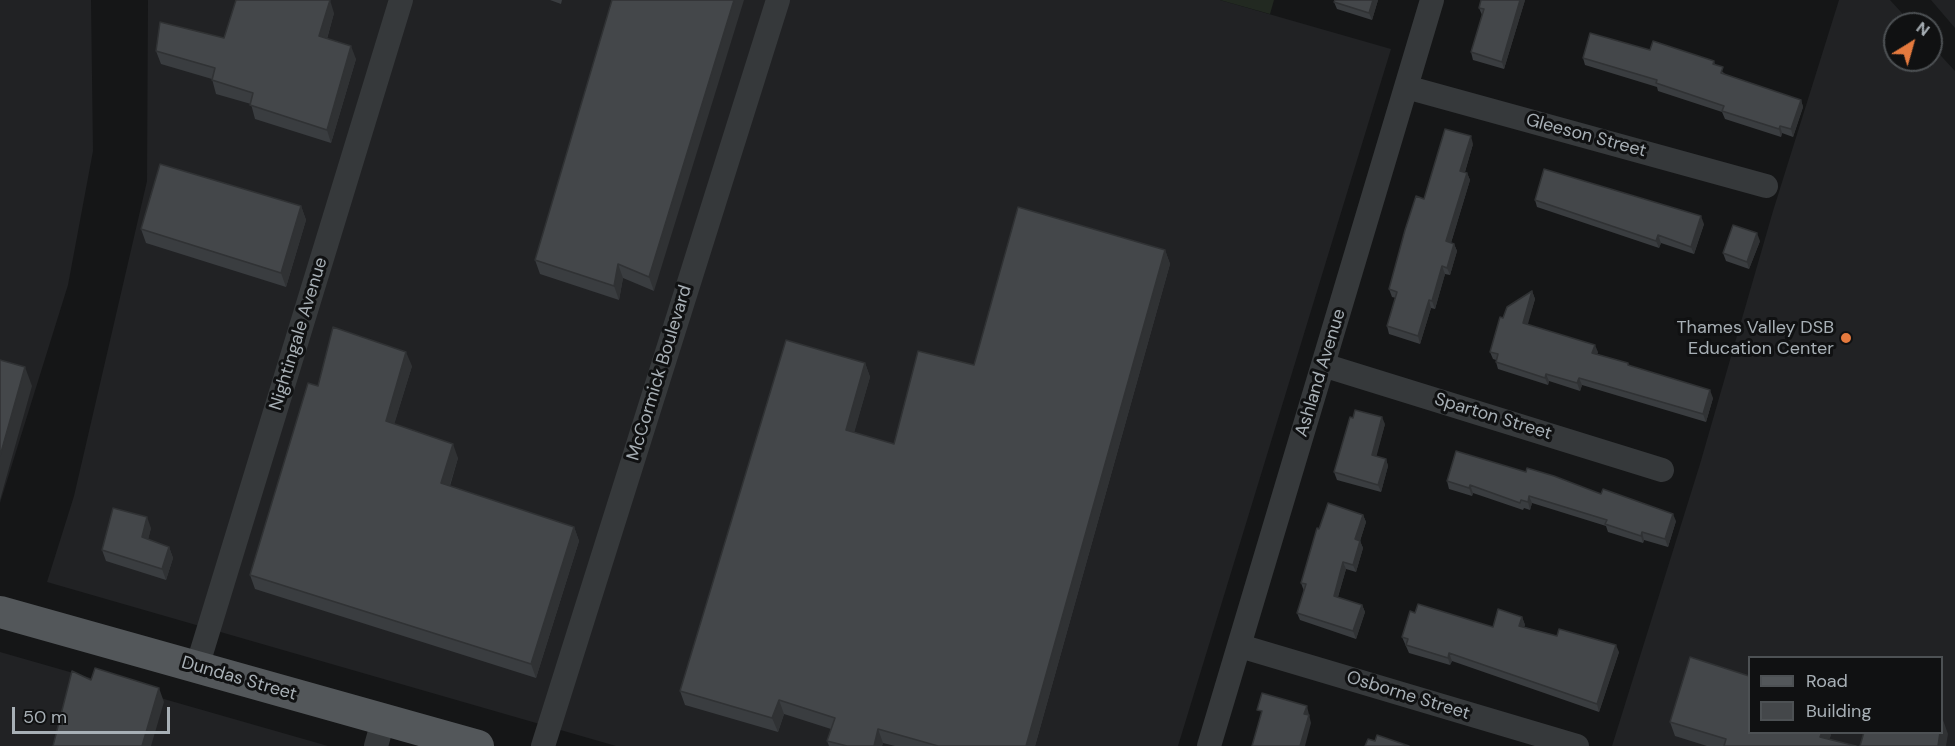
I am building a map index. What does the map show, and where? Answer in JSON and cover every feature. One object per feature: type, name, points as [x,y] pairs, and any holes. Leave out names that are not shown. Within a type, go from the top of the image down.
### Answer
[{"type":"main road","name":"Dundas Street","points":[[0,612],[197,668],[379,733],[478,746]]},
{"type":"street","name":"Nightingale Avenue","points":[[197,668],[401,0]]},
{"type":"street","name":"McCormick Boulevard","points":[[543,746],[778,0]]},
{"type":"street","name":"Ashland Avenue","points":[[1209,746],[1432,0]]},
{"type":"street","name":"Gleeson Street","points":[[1407,87],[1766,186]]},
{"type":"street","name":"Sparton Street","points":[[1323,365],[1662,470]]},
{"type":"street","name":"Osborne Street","points":[[1240,646],[1577,746]]},
{"type":"shaded area","points":[[0,0],[91,0],[93,151],[68,285],[0,503]]},
{"type":"shaded area","points":[[148,0],[1220,0],[1391,49],[1178,746],[616,746],[47,582],[74,496],[147,181]]},
{"type":"shaded area","points":[[1220,0],[1274,0],[1270,14]]},
{"type":"shaded area","name":"Thames Valley DSB Education Center","points":[[1839,0],[1890,0],[1901,12],[1883,12],[1883,72],[1943,72],[1943,58],[1955,71],[1955,746],[1612,746],[1700,464],[1773,211]]},
{"type":"shaded area","points":[[1931,0],[1955,0],[1955,28],[1943,12]]},
{"type":"shaded area","points":[[0,652],[328,746],[0,746]]},
{"type":"building","points":[[236,0],[330,0],[319,36],[351,46],[327,130],[250,105],[253,93],[212,80],[215,68],[156,51],[160,22],[224,38]]},
{"type":"building","points":[[612,0],[734,0],[649,277],[618,264],[614,286],[535,260]]},
{"type":"building","points":[[1335,0],[1373,0],[1369,13],[1334,2]]},
{"type":"building","points":[[1481,0],[1520,0],[1502,62],[1471,52],[1484,9],[1479,8]]},
{"type":"building","points":[[1590,33],[1650,50],[1653,41],[1714,61],[1713,64],[1723,67],[1721,73],[1801,100],[1791,129],[1780,126],[1779,129],[1722,111],[1724,106],[1656,83],[1657,80],[1583,58]]},
{"type":"building","points":[[1445,129],[1471,136],[1460,171],[1467,173],[1446,241],[1454,244],[1447,268],[1442,266],[1432,301],[1429,300],[1418,336],[1387,326],[1397,292],[1389,289],[1416,196],[1424,199]]},
{"type":"building","points":[[160,164],[301,206],[281,273],[141,229]]},
{"type":"building","points":[[1544,169],[1701,216],[1691,247],[1658,235],[1656,241],[1535,200]]},
{"type":"building","points":[[1018,207],[1165,250],[1026,746],[938,746],[878,729],[874,746],[847,746],[827,741],[835,718],[779,700],[772,718],[680,691],[786,340],[865,363],[846,430],[894,444],[918,351],[974,365]]},
{"type":"building","points":[[1733,225],[1757,233],[1747,262],[1723,253]]},
{"type":"building","points":[[1532,291],[1523,323],[1595,345],[1592,353],[1710,390],[1703,414],[1579,378],[1577,383],[1546,374],[1545,378],[1496,362],[1498,354],[1490,352],[1500,317],[1503,318],[1507,307]]},
{"type":"building","points":[[333,327],[406,352],[386,421],[453,444],[441,483],[574,527],[531,664],[250,575],[308,383],[318,386]]},
{"type":"building","points":[[0,360],[25,367],[0,456]]},
{"type":"building","points":[[1355,410],[1382,417],[1372,455],[1386,459],[1378,485],[1334,472],[1350,417],[1353,418]]},
{"type":"building","points":[[1456,451],[1526,472],[1527,468],[1554,476],[1601,494],[1603,489],[1673,514],[1665,539],[1642,532],[1641,536],[1605,524],[1607,520],[1529,496],[1528,502],[1521,500],[1520,503],[1470,485],[1469,488],[1447,481]]},
{"type":"building","points":[[1328,503],[1363,515],[1355,539],[1360,541],[1353,565],[1343,562],[1334,596],[1362,605],[1353,631],[1297,613],[1306,584],[1301,583],[1317,528],[1319,529]]},
{"type":"building","points":[[113,508],[147,517],[142,537],[169,547],[162,569],[102,550]]},
{"type":"building","points":[[1418,604],[1493,627],[1498,609],[1522,617],[1519,626],[1557,636],[1559,629],[1616,645],[1597,704],[1449,653],[1448,658],[1406,645],[1408,639],[1402,637],[1410,611],[1415,613]]},
{"type":"building","points":[[1690,657],[1748,676],[1748,734],[1821,734],[1820,737],[1856,746],[1724,746],[1726,739],[1670,722]]},
{"type":"building","points":[[95,668],[159,688],[142,746],[53,746],[72,671],[91,680]]},
{"type":"building","points":[[1262,693],[1307,706],[1304,714],[1309,715],[1300,746],[1252,746],[1262,711],[1257,710]]},
{"type":"building","points":[[1863,734],[1940,734],[1938,746],[1860,746]]},
{"type":"building","points":[[1377,735],[1409,746],[1365,746],[1368,739],[1375,741]]},
{"type":"place","name":"Thames Valley DSB Education Center","points":[[1846,338]]}]
